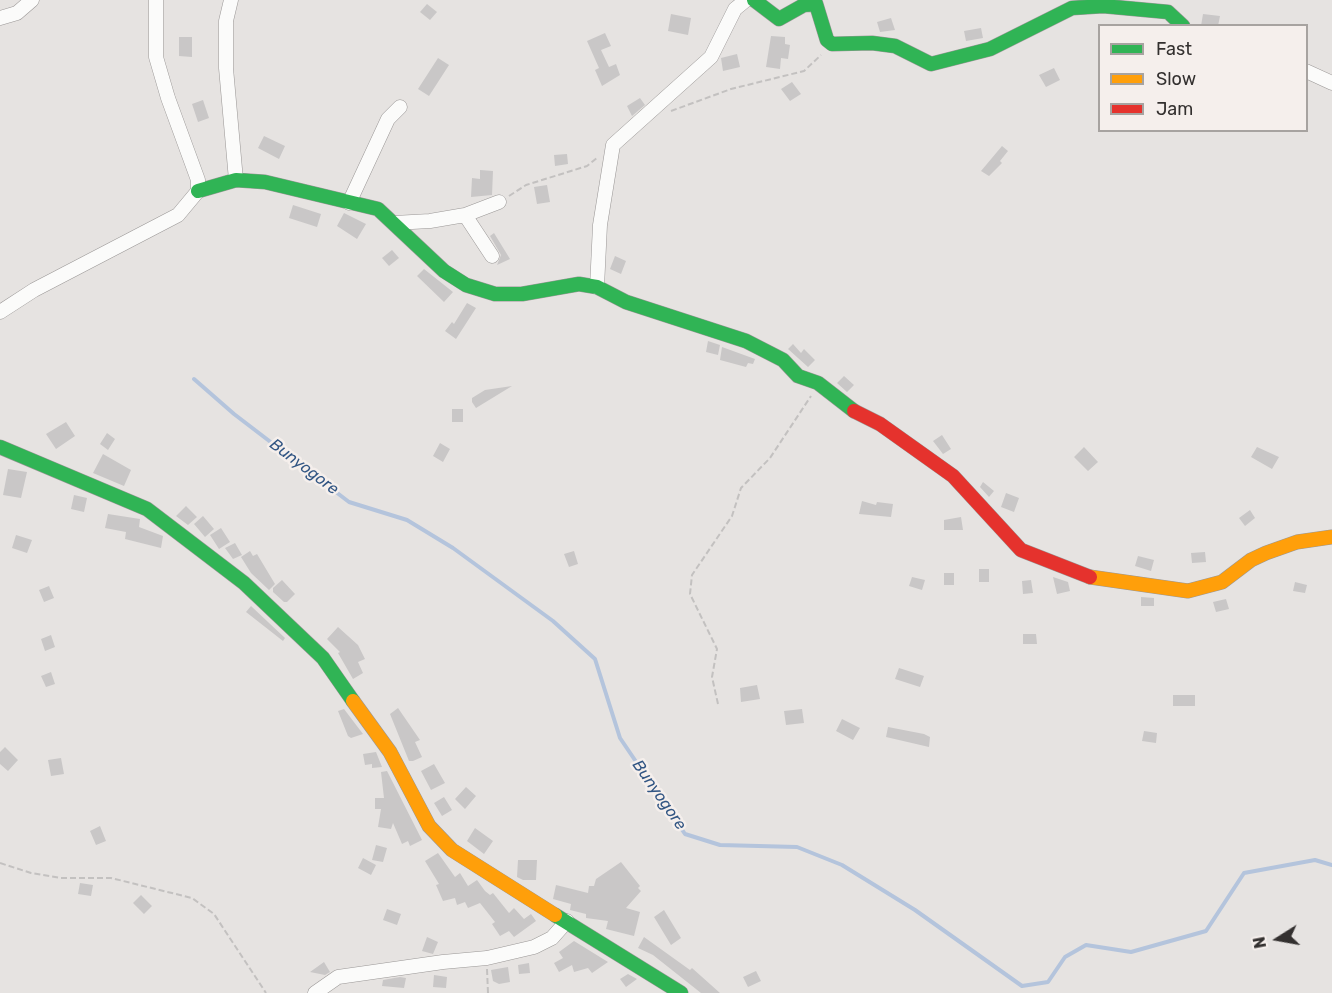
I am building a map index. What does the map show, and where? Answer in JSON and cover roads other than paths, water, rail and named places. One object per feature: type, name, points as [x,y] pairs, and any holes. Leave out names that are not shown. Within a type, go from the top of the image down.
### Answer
[{"type":"street","points":[[0,18],[16,13],[32,0]]},
{"type":"street","points":[[156,0],[155,33],[159,67],[198,180],[198,191]]},
{"type":"street","points":[[231,0],[226,21],[226,68],[236,180]]},
{"type":"street","points":[[597,287],[600,225],[613,145],[711,57],[735,9],[746,0]]},
{"type":"street","points":[[754,0],[779,19],[804,5],[816,4],[827,40],[832,44],[872,43],[895,46],[932,64],[990,49],[1072,8],[1103,6],[1135,11],[1168,12],[1181,24]]},
{"type":"street","points":[[1308,72],[1332,83]]},
{"type":"street","points":[[350,203],[388,119],[400,107]]},
{"type":"street","points":[[0,312],[34,290],[178,215],[198,191],[236,180],[265,183],[378,209],[444,271],[466,285],[495,294],[513,294],[579,284],[597,287],[626,303],[746,341],[783,360],[798,376],[818,383],[845,406],[880,424],[953,476],[1021,550],[1087,577],[1188,591],[1222,582],[1251,560],[1266,553],[1297,542],[1332,537]]},
{"type":"street","points":[[394,223],[430,221],[465,215],[499,202]]},
{"type":"street","points":[[465,215],[492,256]]},
{"type":"street","points":[[0,447],[147,510],[244,583],[323,658],[390,752],[429,826],[452,849],[681,993]]},
{"type":"street","points":[[315,993],[338,977],[487,958],[534,947],[552,938],[567,921]]},
{"type":"waterway","name":"Bunyogore","points":[[194,379],[234,414],[349,502],[407,520],[453,548],[553,621],[595,659],[620,738],[685,834],[720,845],[797,847],[842,865],[915,910],[1022,986],[1048,982],[1065,957],[1086,945],[1131,952],[1206,931],[1244,873],[1315,860],[1332,865]]}]
